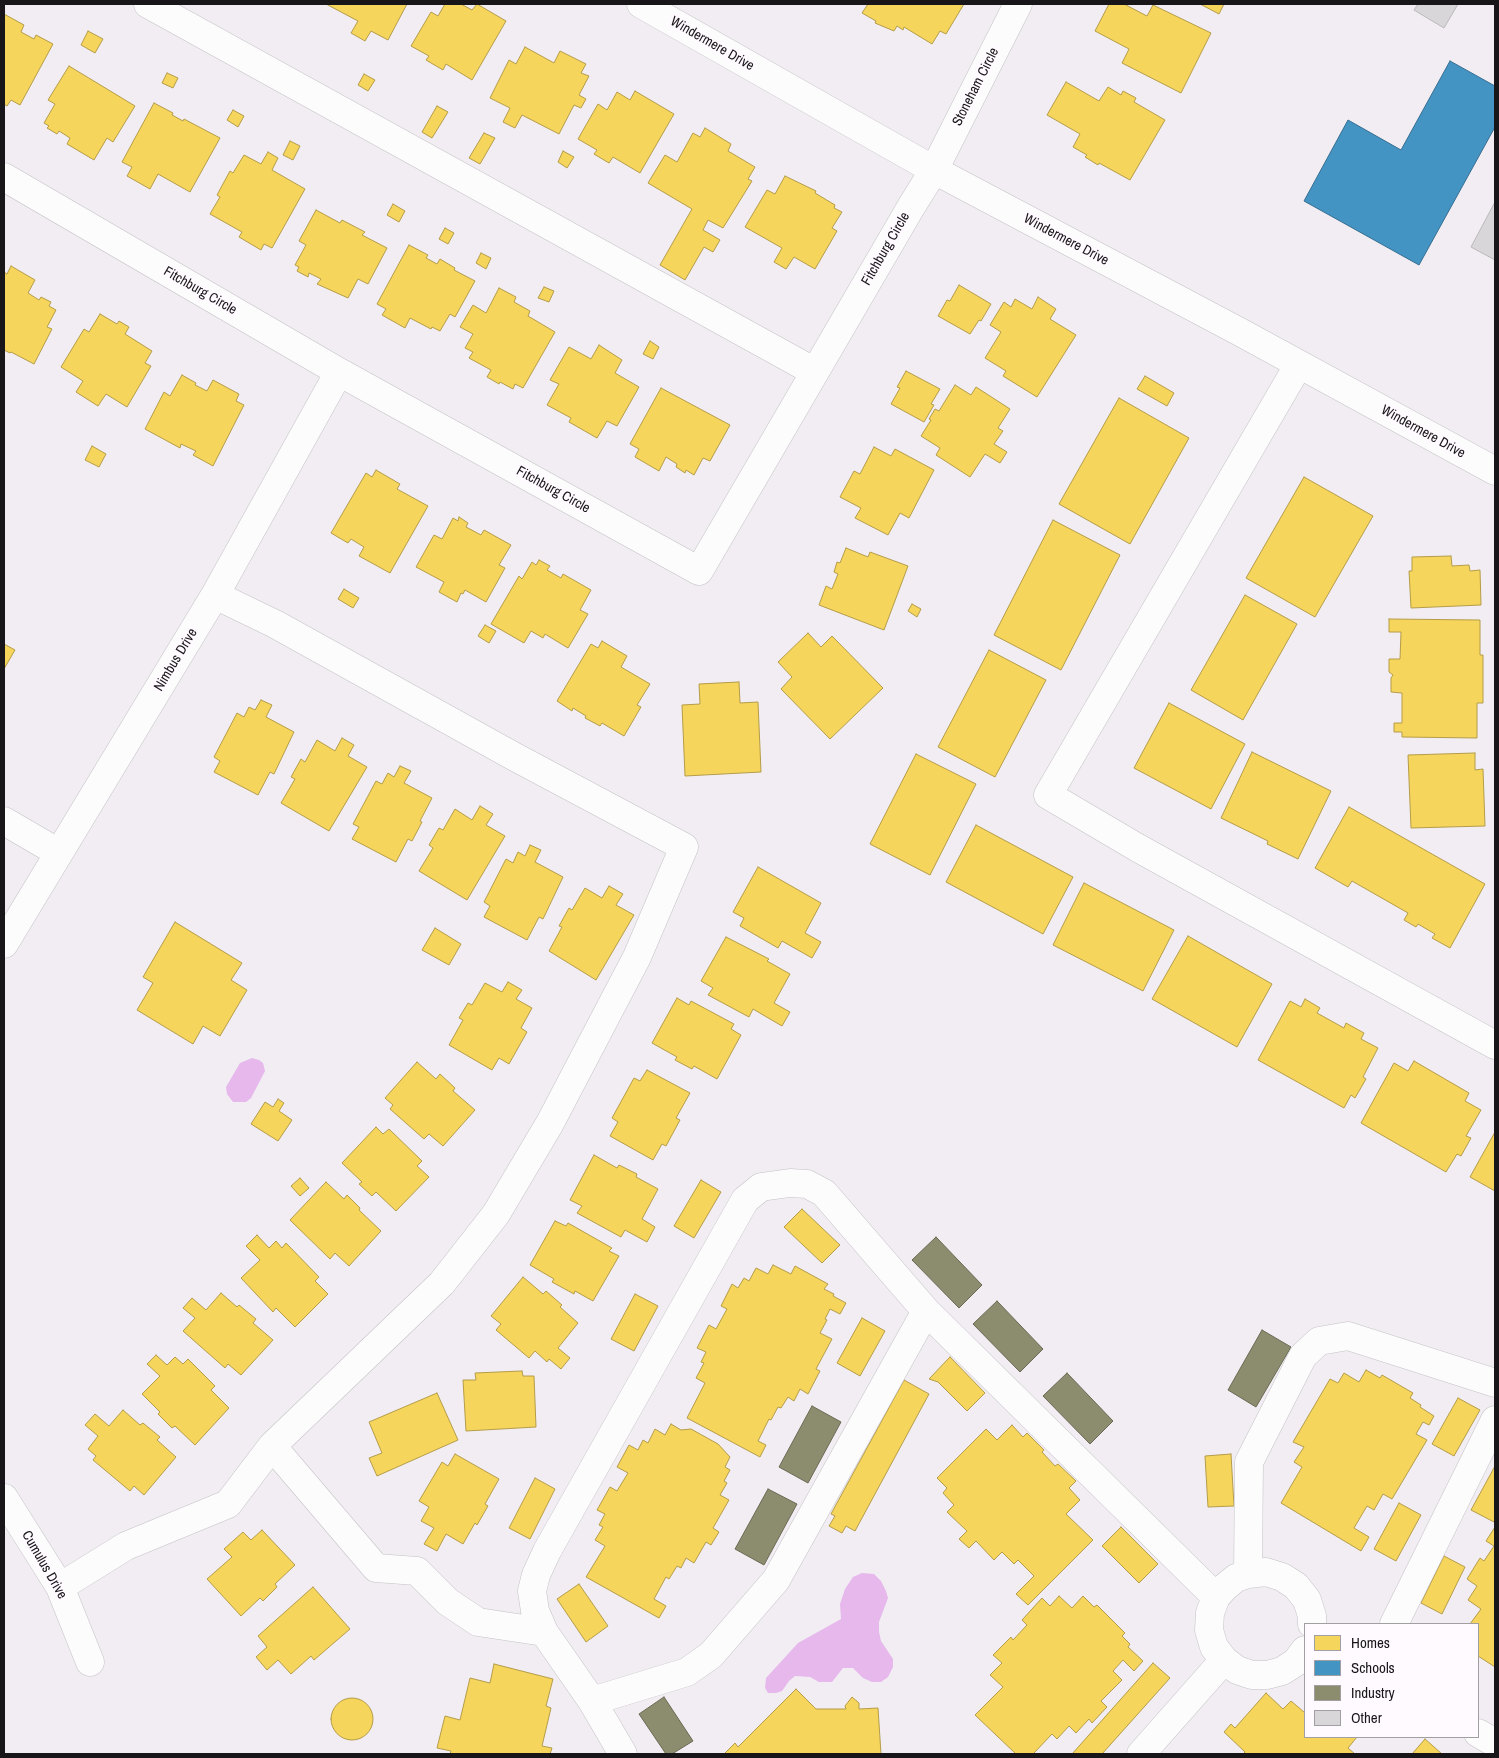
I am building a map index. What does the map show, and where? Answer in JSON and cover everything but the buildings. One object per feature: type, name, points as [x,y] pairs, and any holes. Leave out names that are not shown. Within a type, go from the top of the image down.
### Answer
[{"type":"street","points":[[148,4],[815,372]]},
{"type":"street","name":"Windermere Drive","points":[[640,4],[934,170],[1299,364],[1495,471]]},
{"type":"street","name":"Stoneham Circle","points":[[934,170],[1018,4]]},
{"type":"street","name":"Fitchburg Circle","points":[[4,177],[339,372],[699,571],[910,207],[934,170]]},
{"type":"street","points":[[1299,364],[1048,796],[1138,848],[1495,1045]]},
{"type":"street","name":"Nimbus Drive","points":[[4,944],[215,595],[339,372]]},
{"type":"street","points":[[60,1587],[126,1546],[228,1504],[272,1446],[442,1283],[496,1214],[550,1122],[637,957],[684,847],[515,758],[275,624],[215,595]]},
{"type":"street","points":[[4,821],[59,853]]},
{"type":"street","points":[[624,1754],[592,1701],[544,1632],[535,1611],[532,1591],[536,1575],[547,1551],[745,1200],[761,1187],[790,1183],[807,1184],[824,1193],[926,1311],[1216,1597]]},
{"type":"street","points":[[592,1701],[687,1672],[710,1655],[776,1580],[926,1311]]},
{"type":"street","points":[[1248,1574],[1249,1462],[1303,1356],[1319,1341],[1348,1336],[1495,1383]]},
{"type":"street","points":[[1394,1623],[1495,1420]]},
{"type":"street","points":[[272,1446],[376,1568],[418,1570],[448,1602],[478,1622],[544,1632]]},
{"type":"street","name":"Cumulus Drive","points":[[4,1498],[60,1587],[90,1662]]},
{"type":"street","points":[[1304,1651],[1296,1662],[1282,1671],[1267,1675],[1252,1675],[1237,1670],[1224,1660],[1214,1646],[1210,1630],[1210,1613],[1216,1597],[1236,1578],[1248,1574],[1266,1572],[1282,1577],[1296,1586],[1307,1600],[1312,1623]]},
{"type":"street","points":[[1145,1753],[1224,1660]]},
{"type":"street","points":[[1479,1734],[1495,1742]]},
{"type":"shaded area","points":[[252,1058],[263,1063],[265,1071],[251,1098],[246,1102],[233,1102],[227,1094],[226,1087],[240,1063]]},
{"type":"shaded area","points":[[862,1573],[874,1574],[881,1581],[888,1598],[879,1622],[879,1632],[881,1641],[893,1659],[893,1667],[888,1677],[881,1682],[872,1682],[863,1678],[853,1668],[843,1668],[832,1682],[819,1682],[810,1677],[795,1676],[782,1691],[768,1693],[765,1688],[766,1678],[798,1643],[841,1619],[840,1604],[845,1589],[853,1577]]}]
